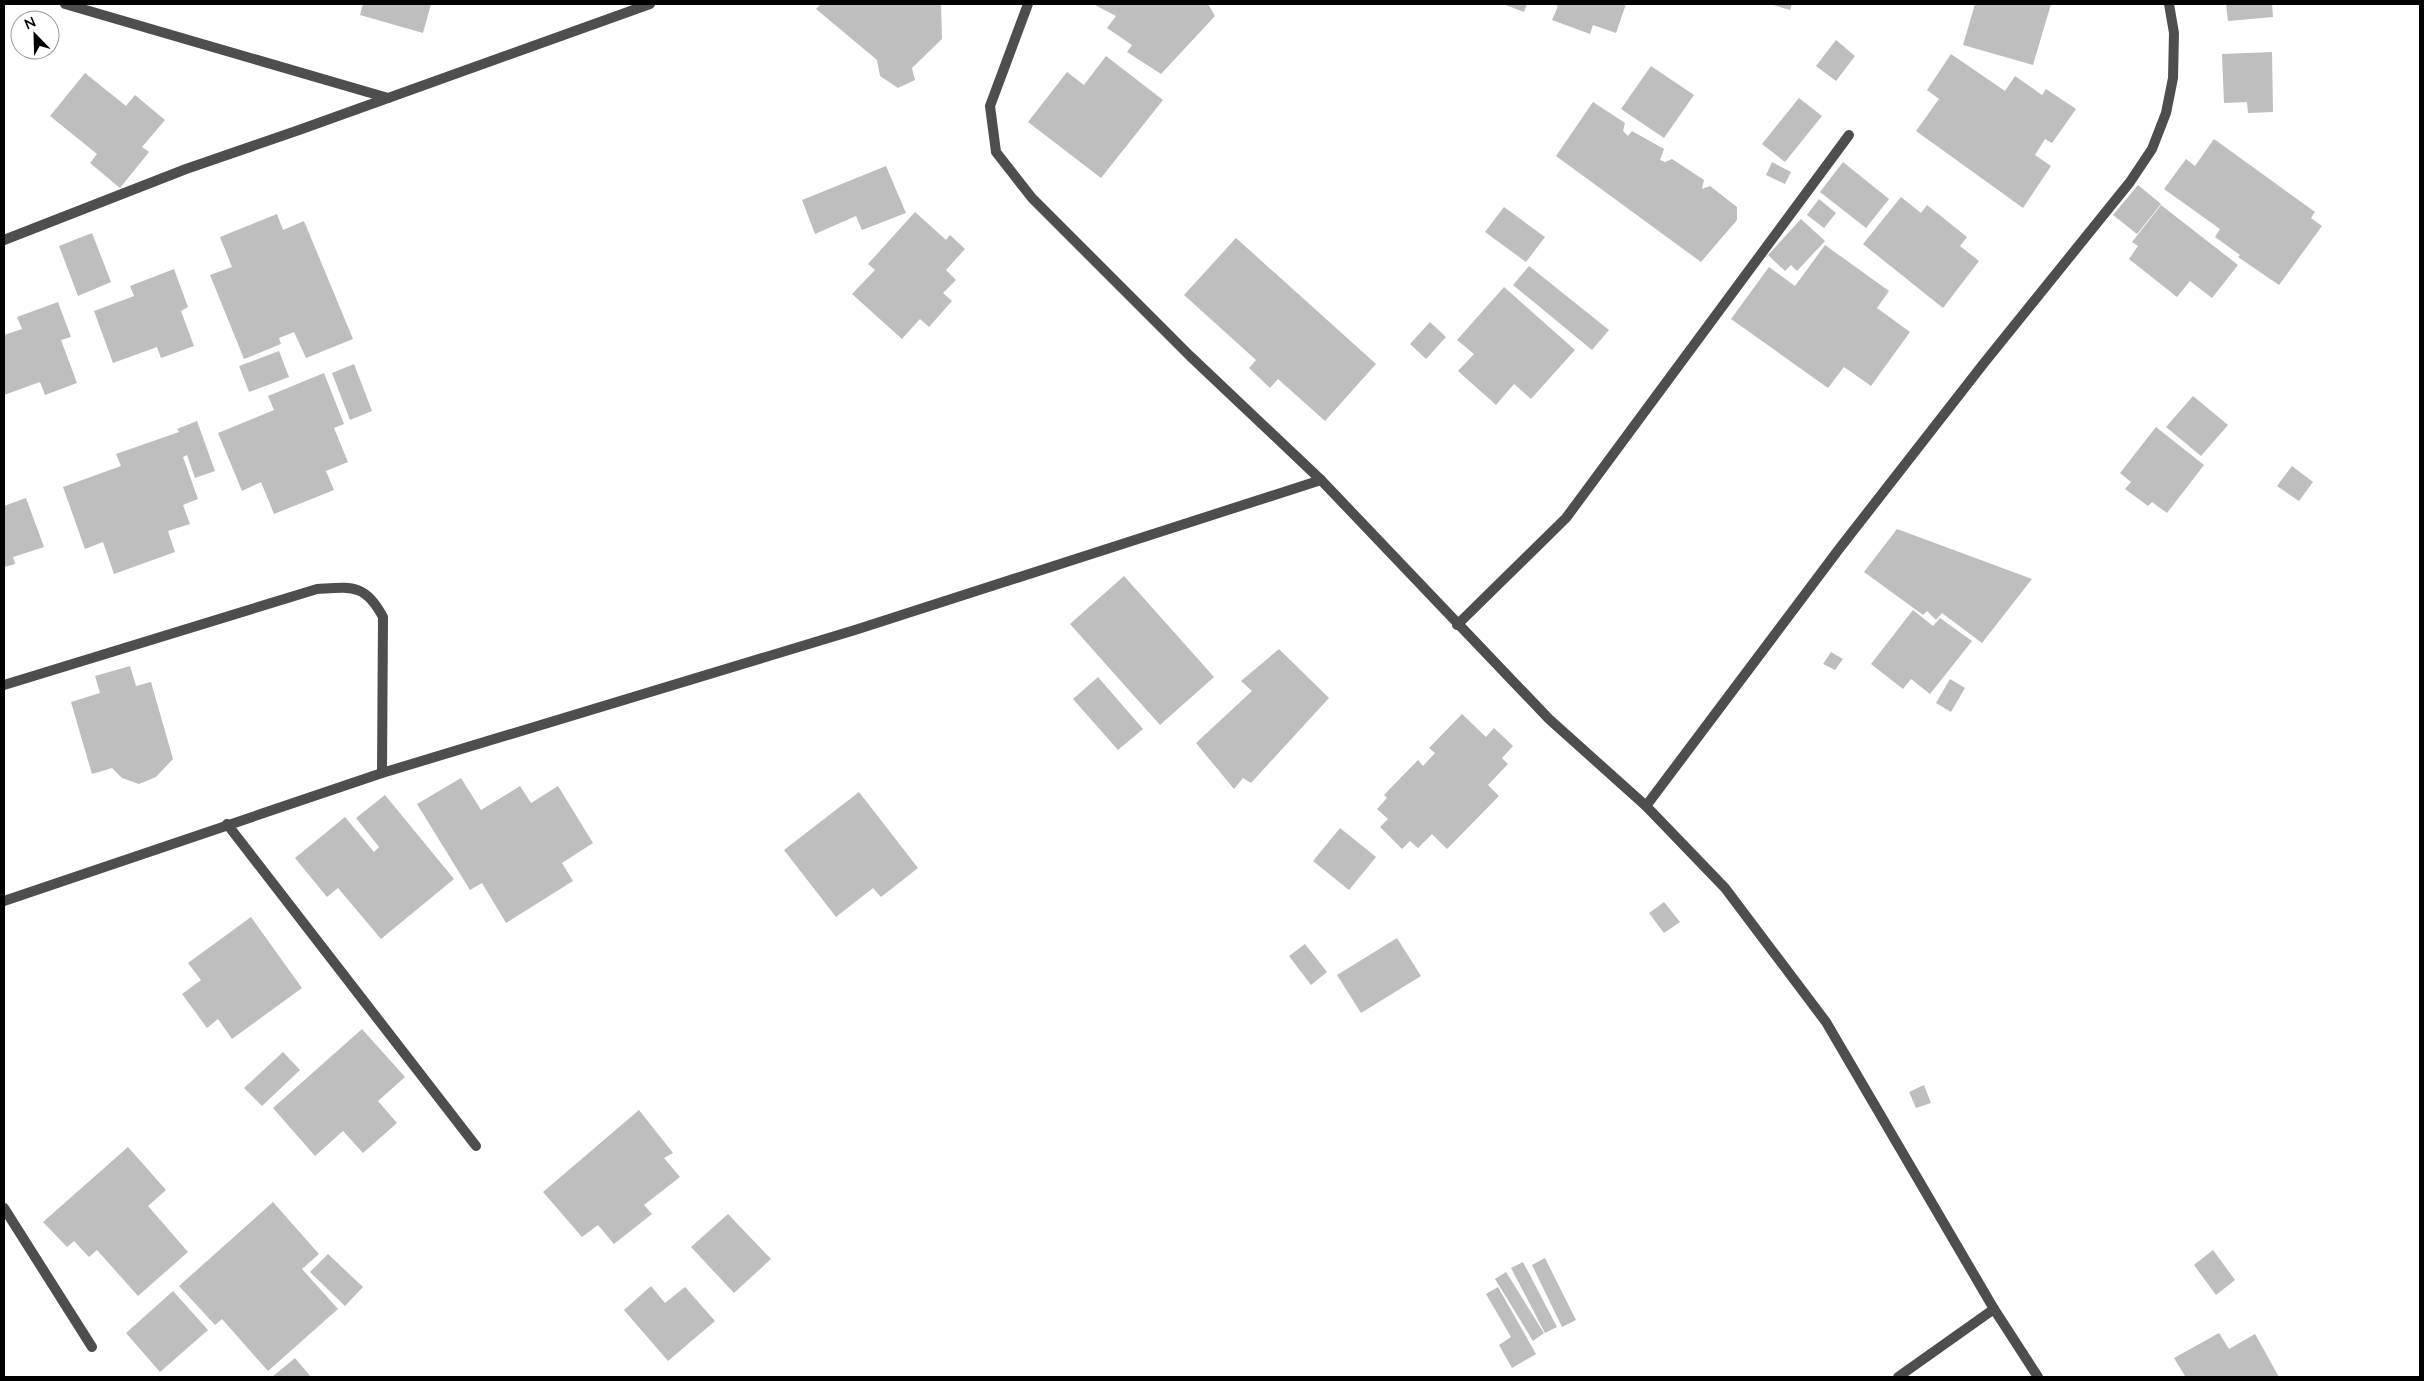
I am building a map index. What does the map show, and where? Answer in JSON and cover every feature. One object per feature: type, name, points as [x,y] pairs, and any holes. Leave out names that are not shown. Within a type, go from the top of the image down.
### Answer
[{"type":"street","points":[[65,4],[388,98]]},
{"type":"street","points":[[4,240],[186,169],[650,4]]},
{"type":"street","points":[[1028,4],[990,106],[996,152],[1032,198],[1190,356],[1321,480],[1457,625],[1549,719],[1646,806],[1725,888],[1826,1022],[1994,1309],[2038,1377]]},
{"type":"street","points":[[1646,806],[1857,525],[1984,363],[2130,182],[2152,149],[2166,113],[2173,78],[2174,33],[2169,4]]},
{"type":"street","points":[[1457,625],[1566,518],[1849,135]]},
{"type":"street","points":[[4,900],[382,773],[855,630],[1321,480]]},
{"type":"street","points":[[4,685],[317,589],[347,587],[362,592],[374,600],[383,617],[382,773]]},
{"type":"street","points":[[227,824],[476,1146]]},
{"type":"street","points":[[4,1208],[92,1348]]},
{"type":"street","points":[[1898,1377],[1994,1309]]},
{"type":"building","points":[[363,4],[431,4],[423,33],[360,15]]},
{"type":"building","points":[[821,4],[941,4],[942,39],[912,68],[915,80],[898,88],[880,76],[877,60],[816,9]]},
{"type":"building","points":[[1208,4],[1215,16],[1161,74],[1127,52],[1132,45],[1107,28],[1116,16],[1095,5]]},
{"type":"building","points":[[1503,4],[1527,4],[1524,12]]},
{"type":"building","points":[[1552,4],[1626,4],[1616,33],[1593,25],[1590,34],[1552,20],[1558,6]]},
{"type":"building","points":[[1770,4],[1792,4],[1790,10]]},
{"type":"building","points":[[1975,4],[2051,4],[2033,65],[1963,45]]},
{"type":"building","points":[[2226,4],[2272,4],[2273,17],[2228,21]]},
{"type":"building","points":[[1836,40],[1855,56],[1836,81],[1816,66]]},
{"type":"building","points":[[2272,52],[2273,112],[2248,113],[2247,102],[2224,103],[2222,54]]},
{"type":"building","points":[[1951,54],[2005,91],[2015,76],[2042,95],[2046,89],[2076,109],[2052,143],[2045,139],[2035,155],[2051,166],[2023,208],[1916,131],[1939,99],[1927,90]]},
{"type":"building","points":[[1106,56],[1163,100],[1101,178],[1028,122],[1067,72],[1084,85]]},
{"type":"building","points":[[1651,66],[1694,95],[1664,138],[1621,109]]},
{"type":"building","points":[[85,73],[126,106],[135,95],[165,120],[142,147],[149,152],[120,188],[90,163],[97,154],[50,116]]},
{"type":"building","points":[[1799,98],[1822,116],[1785,162],[1762,144]]},
{"type":"building","points":[[1593,102],[1625,123],[1623,131],[1628,136],[1632,131],[1664,149],[1660,160],[1665,162],[1672,159],[1704,180],[1702,189],[1710,186],[1737,207],[1737,220],[1701,262],[1556,156]]},
{"type":"building","points":[[2214,139],[2315,212],[2311,218],[2322,226],[2279,285],[2238,257],[2240,255],[2215,237],[2220,229],[2164,189],[2186,159],[2195,166]]},
{"type":"building","points":[[1772,162],[1791,172],[1785,184],[1766,175]]},
{"type":"building","points":[[1843,162],[1889,199],[1866,228],[1820,192]]},
{"type":"building","points":[[886,166],[906,213],[862,230],[856,216],[815,234],[802,200]]},
{"type":"building","points":[[2138,185],[2161,204],[2137,234],[2113,215]]},
{"type":"building","points":[[1901,197],[1921,213],[1927,205],[1967,237],[1960,246],[1979,261],[1943,308],[1863,244]]},
{"type":"building","points":[[1819,199],[1836,213],[1824,228],[1807,215]]},
{"type":"building","points":[[2161,205],[2238,265],[2212,298],[2190,281],[2177,297],[2129,259],[2138,246],[2132,242]]},
{"type":"building","points":[[1504,207],[1545,237],[1526,262],[1485,232]]},
{"type":"building","points":[[915,212],[946,240],[950,235],[965,249],[946,270],[956,280],[943,293],[952,301],[929,327],[920,319],[902,339],[852,294],[875,270],[868,264]]},
{"type":"building","points":[[277,214],[283,230],[304,221],[353,339],[306,358],[294,332],[279,338],[281,344],[244,359],[210,275],[232,267],[220,237]]},
{"type":"building","points":[[1801,219],[1825,241],[1797,271],[1791,265],[1785,271],[1768,255]]},
{"type":"building","points":[[92,233],[111,282],[78,296],[59,246]]},
{"type":"building","points":[[1236,238],[1376,364],[1325,421],[1278,379],[1270,388],[1249,368],[1256,360],[1184,295]]},
{"type":"building","points":[[1825,245],[1889,291],[1877,308],[1910,332],[1871,386],[1844,367],[1828,388],[1731,319],[1769,267],[1795,286]]},
{"type":"building","points":[[1529,266],[1609,330],[1592,350],[1513,285]]},
{"type":"building","points":[[174,269],[188,307],[181,311],[194,346],[161,358],[157,347],[113,363],[94,311],[134,296],[130,286]]},
{"type":"building","points":[[1504,287],[1575,350],[1531,399],[1514,384],[1496,405],[1458,371],[1474,354],[1457,340]]},
{"type":"building","points":[[58,302],[71,337],[61,340],[77,383],[45,395],[40,382],[4,395],[4,335],[22,329],[17,317]]},
{"type":"building","points":[[1430,322],[1446,337],[1426,359],[1410,344]]},
{"type":"building","points":[[279,351],[289,377],[249,392],[239,366]]},
{"type":"building","points":[[354,364],[372,411],[350,420],[332,373]]},
{"type":"building","points":[[324,373],[344,424],[334,428],[348,462],[326,471],[334,490],[274,514],[261,482],[242,491],[218,433],[274,410],[268,396]]},
{"type":"building","points":[[2193,396],[2228,425],[2201,456],[2166,427]]},
{"type":"building","points":[[197,421],[215,471],[195,478],[187,455],[183,457],[198,499],[183,505],[190,524],[168,531],[175,552],[114,574],[103,542],[85,549],[63,487],[121,466],[116,454],[179,432],[177,429]]},
{"type":"building","points":[[2156,427],[2204,465],[2167,513],[2152,502],[2148,506],[2125,489],[2131,482],[2120,473]]},
{"type":"building","points":[[2292,466],[2313,482],[2299,501],[2277,486]]},
{"type":"building","points":[[26,498],[44,547],[13,557],[15,564],[4,567],[4,506]]},
{"type":"building","points":[[1897,529],[2032,579],[1982,643],[1942,613],[1936,620],[1927,611],[1923,615],[1864,572]]},
{"type":"building","points":[[1124,576],[1214,677],[1160,725],[1070,624]]},
{"type":"building","points":[[1913,610],[1933,626],[1940,618],[1972,641],[1930,694],[1911,679],[1903,689],[1871,664]]},
{"type":"building","points":[[1279,649],[1329,698],[1251,783],[1243,778],[1234,789],[1196,743],[1252,691],[1241,681]]},
{"type":"building","points":[[1831,652],[1843,659],[1835,670],[1823,664]]},
{"type":"building","points":[[130,666],[136,686],[151,682],[173,759],[156,777],[139,784],[122,778],[112,768],[92,774],[71,702],[100,693],[95,676]]},
{"type":"building","points":[[1098,677],[1143,729],[1118,750],[1073,699]]},
{"type":"building","points":[[1950,679],[1965,688],[1951,712],[1936,703]]},
{"type":"building","points":[[1462,714],[1486,737],[1494,728],[1513,746],[1502,758],[1508,764],[1488,785],[1499,796],[1447,849],[1432,834],[1418,848],[1410,841],[1402,849],[1380,827],[1388,819],[1377,809],[1387,798],[1384,795],[1418,760],[1423,766],[1435,753],[1429,748]]},
{"type":"building","points":[[461,778],[481,810],[520,786],[531,803],[558,786],[593,843],[562,863],[573,881],[506,923],[482,883],[470,890],[417,804]]},
{"type":"building","points":[[859,792],[918,868],[881,897],[873,888],[836,917],[784,850]]},
{"type":"building","points":[[385,795],[454,879],[381,939],[338,888],[327,897],[295,858],[345,817],[374,852],[379,847],[356,818]]},
{"type":"building","points":[[1340,828],[1376,857],[1349,890],[1313,861]]},
{"type":"building","points":[[1664,902],[1680,922],[1664,933],[1649,913]]},
{"type":"building","points":[[251,917],[302,988],[232,1039],[218,1019],[207,1028],[182,994],[201,980],[188,963]]},
{"type":"building","points":[[1397,938],[1421,976],[1361,1013],[1337,975]]},
{"type":"building","points":[[1305,944],[1327,972],[1311,985],[1289,956]]},
{"type":"building","points":[[362,1029],[405,1077],[378,1101],[397,1123],[363,1153],[343,1131],[315,1156],[273,1108]]},
{"type":"building","points":[[283,1052],[300,1070],[262,1106],[244,1088]]},
{"type":"building","points":[[1924,1085],[1931,1103],[1916,1108],[1909,1092]]},
{"type":"building","points":[[639,1110],[673,1153],[664,1158],[680,1177],[644,1205],[652,1214],[614,1244],[598,1225],[582,1237],[543,1192]]},
{"type":"building","points":[[128,1147],[166,1190],[148,1206],[188,1252],[138,1296],[97,1250],[89,1257],[74,1241],[67,1247],[43,1222]]},
{"type":"building","points":[[273,1202],[319,1254],[302,1269],[338,1309],[268,1371],[222,1319],[215,1325],[179,1286]]},
{"type":"building","points":[[728,1214],[771,1259],[734,1293],[691,1247]]},
{"type":"building","points":[[2213,1250],[2235,1280],[2216,1295],[2194,1265]]},
{"type":"building","points":[[328,1254],[363,1287],[345,1306],[310,1272]]},
{"type":"building","points":[[1545,1258],[1576,1320],[1562,1327],[1532,1265]]},
{"type":"building","points":[[1523,1262],[1557,1327],[1545,1333],[1511,1268]]},
{"type":"building","points":[[1506,1272],[1544,1333],[1533,1341],[1495,1279]]},
{"type":"building","points":[[651,1286],[665,1303],[685,1287],[715,1321],[668,1361],[624,1310]]},
{"type":"building","points":[[1498,1287],[1536,1354],[1512,1368],[1499,1345],[1511,1337],[1486,1294]]},
{"type":"building","points":[[173,1291],[208,1330],[160,1372],[126,1333]]},
{"type":"building","points":[[2219,1333],[2229,1349],[2255,1334],[2279,1377],[2182,1377],[2185,1376],[2174,1358]]},
{"type":"building","points":[[295,1358],[311,1377],[272,1377]]}]
